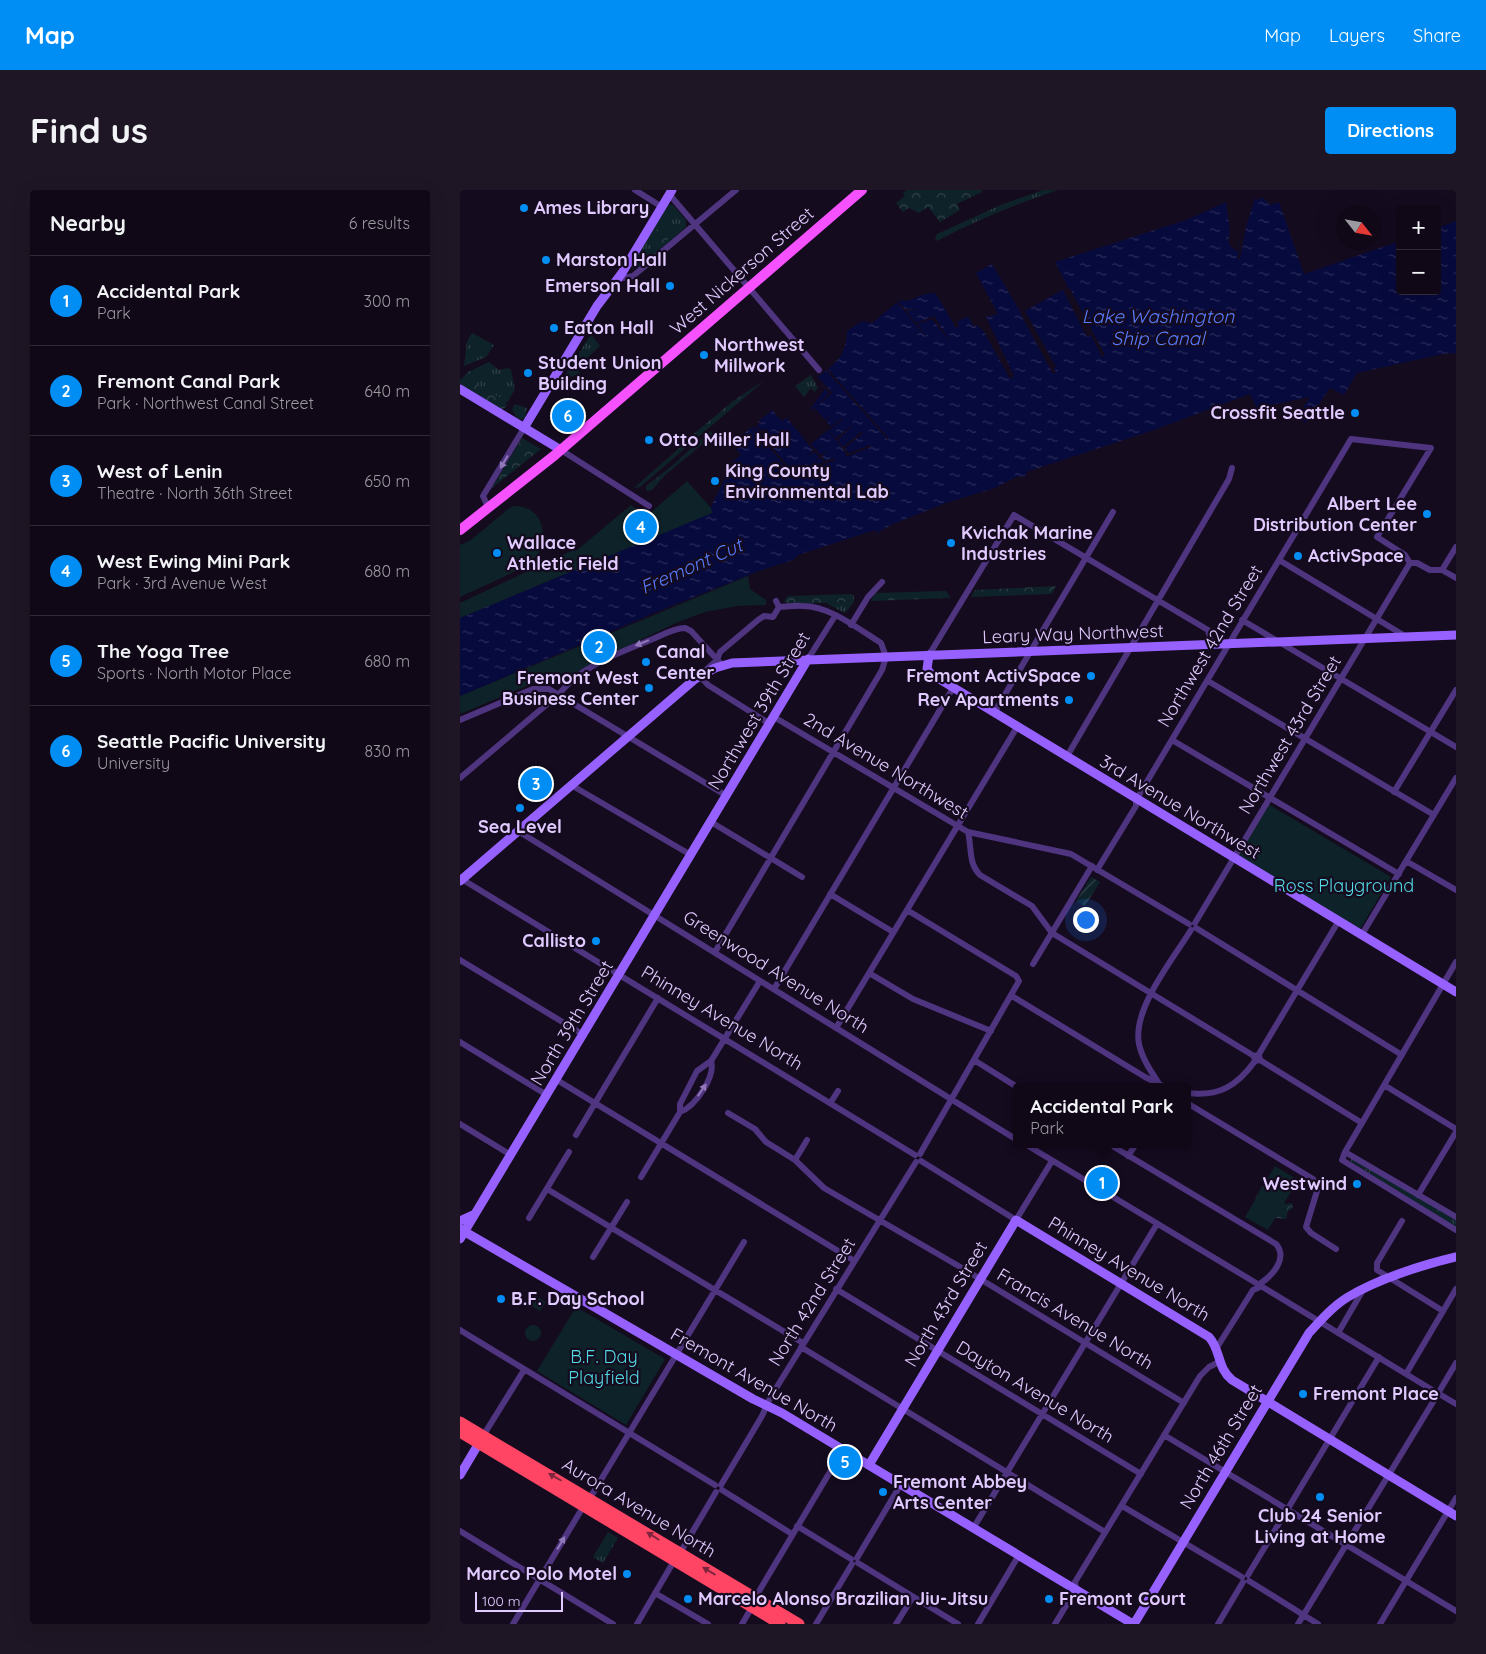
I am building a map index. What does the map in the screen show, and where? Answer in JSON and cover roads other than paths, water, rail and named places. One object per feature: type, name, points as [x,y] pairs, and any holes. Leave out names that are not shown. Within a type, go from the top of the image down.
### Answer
[{"type":"highway","name":"Aurora Avenue North","points":[[460,1422],[481,1440]]},
{"type":"highway","name":"Aurora Avenue North","points":[[460,1432],[481,1440],[754,1602],[799,1624]]},
{"type":"highway","name":"Aurora Avenue North","points":[[754,1602],[780,1624]]},
{"type":"main road","name":"West Nickerson Street","points":[[460,530],[489,509],[560,450],[862,190]]},
{"type":"main road","points":[[524,428],[597,306],[618,279],[670,192]]},
{"type":"main road","points":[[460,390],[560,450]]},
{"type":"main road","name":"Leary Way Northwest","points":[[461,880],[698,678],[720,663],[1282,644],[1456,635]]},
{"type":"main road","name":"3rd Avenue Northwest","points":[[929,655],[927,669],[930,674],[1066,758],[1456,992]]},
{"type":"main road","name":"Northwest 39th Street","points":[[711,822],[808,659]]},
{"type":"main road","name":"North 39th Street","points":[[462,1233],[584,1035],[711,822]]},
{"type":"main road","points":[[460,1221],[475,1214]]},
{"type":"main road","name":"North 43rd Street","points":[[869,1465],[1016,1220]]},
{"type":"main road","name":"Phinney Avenue North","points":[[1016,1220],[1206,1334],[1212,1341],[1219,1362],[1229,1377],[1452,1513]]},
{"type":"main road","name":"Fremont Avenue North","points":[[462,1233],[869,1465],[1133,1624]]},
{"type":"main road","name":"North 46th Street","points":[[1133,1624],[1267,1400],[1309,1333],[1319,1321],[1348,1297],[1389,1279],[1456,1257]]},
{"type":"main road","points":[[460,1475],[481,1440]]},
{"type":"street","points":[[635,190],[662,206]]},
{"type":"street","points":[[618,279],[633,276],[736,190]]},
{"type":"street","points":[[670,192],[694,224],[819,370]]},
{"type":"street","points":[[489,509],[484,496],[524,428]]},
{"type":"street","name":"Northwest 42nd Street","points":[[1033,964],[1136,806],[1136,800],[1351,439],[1431,448],[1377,537],[1405,555],[1410,563]]},
{"type":"street","points":[[560,450],[649,506]]},
{"type":"street","points":[[1066,758],[1158,601],[1232,468]]},
{"type":"street","points":[[994,713],[1112,512]]},
{"type":"street","points":[[929,655],[1014,515],[1208,630],[1212,645]]},
{"type":"street","points":[[1442,570],[1456,547]]},
{"type":"street","points":[[1278,560],[1406,637]]},
{"type":"street","points":[[1410,563],[1417,563],[1430,570],[1442,570],[1456,578]]},
{"type":"street","name":"Northwest 43rd Street","points":[[1156,1083],[1139,1043],[1141,1017],[1151,995],[1410,563]]},
{"type":"street","points":[[851,625],[868,598],[882,582]]},
{"type":"street","points":[[715,952],[882,670],[886,657],[882,643],[822,609],[804,605],[777,604],[773,617],[764,616],[720,652],[720,663]]},
{"type":"street","name":"Northwest 39th Street","points":[[808,659],[834,616]]},
{"type":"street","points":[[1242,620],[1456,747]]},
{"type":"street","points":[[460,778],[559,694],[569,683],[594,666],[679,628],[691,631],[720,663]]},
{"type":"street","name":"2nd Avenue Northwest","points":[[698,678],[833,752],[892,789],[968,832],[971,864],[975,870],[1032,906],[1052,933],[1362,1123]]},
{"type":"street","points":[[1208,681],[1434,815]]},
{"type":"street","points":[[460,720],[534,689],[546,688],[559,694],[727,796]]},
{"type":"street","points":[[774,989],[953,688]]},
{"type":"street","points":[[1394,792],[1456,690]]},
{"type":"street","points":[[836,1028],[1017,727]]},
{"type":"street","points":[[1172,740],[1399,874]]},
{"type":"street","points":[[1362,936],[1434,815],[1453,789],[1456,778]]},
{"type":"street","points":[[571,785],[691,855]]},
{"type":"street","points":[[711,822],[802,876]]},
{"type":"street","name":"Greenwood Avenue North","points":[[518,831],[1013,1137]]},
{"type":"street","points":[[968,832],[1061,850],[1193,926],[1402,1055]]},
{"type":"street","points":[[1406,861],[1456,890]]},
{"type":"street","name":"Phinney Avenue North","points":[[461,880],[831,1102],[1016,1220]]},
{"type":"street","points":[[830,894],[894,932]]},
{"type":"street","name":"North 42nd Street","points":[[637,1624],[853,1260],[865,1246],[918,1158],[1019,983],[1019,979],[907,910]]},
{"type":"street","points":[[1191,1094],[1212,1093],[1233,1086],[1257,1058],[1338,922]]},
{"type":"street","points":[[460,960],[584,1035]]},
{"type":"street","points":[[1456,962],[1344,1152],[1342,1160],[1456,1230]]},
{"type":"street","points":[[869,973],[913,999],[991,1032]]},
{"type":"street","points":[[641,1177],[680,1112],[680,1104],[697,1071],[711,1061],[760,981]]},
{"type":"street","points":[[1012,996],[1154,1083]]},
{"type":"street","points":[[576,1135],[658,998]]},
{"type":"street","points":[[460,1042],[547,1095]]},
{"type":"street","points":[[974,1060],[1013,1084]]},
{"type":"street","points":[[680,1112],[686,1109],[699,1095],[708,1080],[712,1066],[711,1061]]},
{"type":"street","points":[[556,1080],[853,1260]]},
{"type":"street","points":[[1384,1085],[1456,1130],[1418,1195]]},
{"type":"street","points":[[831,1102],[838,1091]]},
{"type":"street","points":[[1191,1105],[1313,1179],[1317,1186],[1305,1223],[1311,1233],[1336,1249]]},
{"type":"street","name":"Francis Avenue North","points":[[728,1112],[756,1129],[766,1142],[795,1160],[824,1188],[980,1278],[1184,1403]]},
{"type":"street","points":[[460,1124],[511,1155]]},
{"type":"street","points":[[795,1160],[806,1140]]},
{"type":"street","points":[[1031,1148],[1456,1404]]},
{"type":"street","points":[[1119,1148],[1128,1156],[1273,1242],[1280,1252],[1280,1258],[1270,1277],[1258,1285],[1216,1349]]},
{"type":"street","points":[[1128,1156],[1133,1148]]},
{"type":"street","points":[[529,1218],[569,1152]]},
{"type":"street","points":[[1344,1152],[1456,1217]]},
{"type":"street","name":"North 43rd Street","points":[[1016,1220],[1052,1161]]},
{"type":"street","points":[[546,1189],[715,1290],[1105,1532]]},
{"type":"street","points":[[592,1257],[627,1202]]},
{"type":"street","points":[[1402,1221],[1376,1266],[1381,1274],[1443,1311]]},
{"type":"street","points":[[974,1527],[1157,1224]]},
{"type":"street","points":[[513,1624],[744,1242]]},
{"type":"street","name":"Dayton Avenue North","points":[[836,1289],[1141,1474]]},
{"type":"street","points":[[1406,1374],[1456,1289]]},
{"type":"street","points":[[1338,1333],[1363,1290]]},
{"type":"street","points":[[460,1330],[792,1534]]},
{"type":"street","points":[[1218,1624],[1379,1358]]},
{"type":"street","points":[[1055,1624],[1076,1589],[1075,1582],[1184,1403],[1204,1372],[1219,1362]]},
{"type":"street","points":[[1298,1624],[1456,1363]]},
{"type":"street","points":[[481,1440],[524,1370]]},
{"type":"street","points":[[1164,1435],[1456,1611]]},
{"type":"street","points":[[742,1624],[792,1534],[843,1450]]},
{"type":"street","points":[[816,1624],[901,1484]]},
{"type":"street","points":[[1380,1624],[1406,1581],[1452,1513],[1456,1498]]},
{"type":"street","points":[[1122,1506],[1318,1624]]},
{"type":"street","points":[[797,1526],[958,1624]]},
{"type":"street","points":[[460,1531],[613,1624]]},
{"type":"street","points":[[978,1624],[1019,1554]]},
{"type":"street","points":[[656,1593],[708,1624]]},
{"type":"street","points":[[896,1624],[913,1597]]},
{"type":"water","name":"Lake Washington Ship Canal","points":[[1251,197],[1259,200],[1262,197],[1270,205],[1279,202],[1304,274],[1374,250],[1381,250],[1381,248],[1396,242],[1396,295],[1441,295],[1441,227],[1456,221],[1456,353],[1443,354],[1357,373],[1344,395],[1330,388],[1306,423],[1297,417],[1310,397],[1271,405],[1272,409],[1264,411],[1256,407],[1250,394],[1154,430],[1026,472],[1027,476],[1016,477],[995,488],[946,503],[893,524],[877,533],[875,530],[798,555],[793,560],[759,571],[659,611],[460,696],[460,618],[712,513],[711,507],[724,480],[737,468],[732,462],[741,455],[735,448],[742,441],[739,438],[772,410],[782,421],[789,416],[811,444],[829,429],[811,408],[825,389],[816,378],[834,364],[842,354],[847,331],[862,321],[872,323],[900,300],[905,301],[931,293],[936,294],[956,328],[959,327],[957,322],[968,316],[974,327],[986,317],[998,314],[976,273],[992,264],[1021,313],[1068,287],[1055,262],[1189,219],[1226,202],[1229,227],[1228,241],[1231,247],[1238,252],[1241,231]]},
{"type":"place","name":"Ames Library","points":[[524,208]]},
{"type":"place","name":"Marston Hall","points":[[546,260]]},
{"type":"place","name":"Emerson Hall","points":[[670,286]]},
{"type":"place","name":"Eaton Hall","points":[[554,328]]},
{"type":"place","name":"Northwest Millwork","points":[[704,355]]},
{"type":"place","name":"Student Union Building","points":[[528,373]]},
{"type":"place","name":"Crossfit Seattle","points":[[1355,413]]},
{"type":"place","name":"Seattle Pacific University","points":[[568,416]]},
{"type":"place","name":"Otto Miller Hall","points":[[649,440]]},
{"type":"place","name":"King County Environmental Lab","points":[[715,481]]},
{"type":"place","name":"Albert Lee Distribution Center","points":[[1427,514]]},
{"type":"place","name":"West Ewing Mini Park","points":[[641,527]]},
{"type":"place","name":"Kvichak Marine Industries","points":[[951,543]]},
{"type":"place","name":"Wallace Athletic Field","points":[[497,553]]},
{"type":"place","name":"ActivSpace","points":[[1298,556]]},
{"type":"place","name":"Fremont Canal Park","points":[[599,647]]},
{"type":"place","name":"Canal Center","points":[[646,662]]},
{"type":"place","name":"Fremont ActivSpace","points":[[1091,676]]},
{"type":"place","name":"Fremont West Business Center","points":[[649,688]]},
{"type":"place","name":"Rev Apartments","points":[[1069,700]]},
{"type":"place","name":"West of Lenin","points":[[536,784]]},
{"type":"place","name":"Sea Level","points":[[520,808]]},
{"type":"place","name":"Callisto","points":[[596,941]]},
{"type":"place","name":"Accidental Park","points":[[1102,1183]]},
{"type":"place","name":"Westwind","points":[[1357,1184]]},
{"type":"place","name":"B.F. Day School","points":[[501,1299]]},
{"type":"place","name":"Fremont Place","points":[[1303,1394]]},
{"type":"place","name":"The Yoga Tree","points":[[845,1462]]},
{"type":"place","name":"Fremont Abbey Arts Center","points":[[883,1492]]},
{"type":"place","name":"Club 24 Senior Living at Home","points":[[1320,1497]]},
{"type":"place","name":"Marco Polo Motel","points":[[627,1574]]},
{"type":"place","name":"Marcelo Alonso Brazilian Jiu-Jitsu","points":[[688,1599]]},
{"type":"place","name":"Fremont Court","points":[[1049,1599]]},
{"type":"water label","name":"Fremont Cut","points":[[691,566]]},
{"type":"park label","name":"Ross Playground","points":[[1344,886]]},
{"type":"park label","name":"B.F. Day Playfield","points":[[604,1367]]}]
